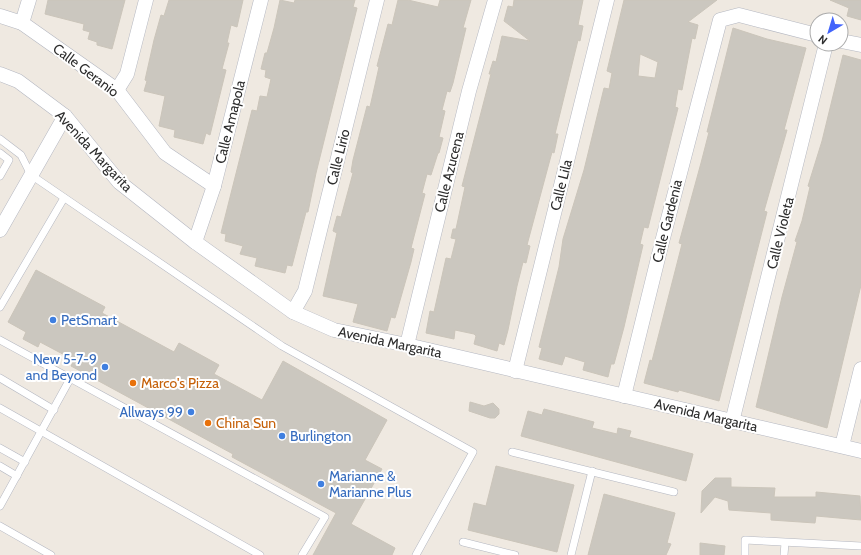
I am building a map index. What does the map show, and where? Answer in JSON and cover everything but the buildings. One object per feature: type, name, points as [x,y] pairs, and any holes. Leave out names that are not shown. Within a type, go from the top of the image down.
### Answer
[{"type":"street","points":[[22,23],[29,0]]},
{"type":"street","points":[[117,90],[127,74],[146,0]]},
{"type":"street","name":"Calle Amapola","points":[[195,242],[214,186],[261,0]]},
{"type":"street","name":"Calle Lirio","points":[[293,312],[305,291],[377,0]]},
{"type":"street","name":"Calle Azucena","points":[[407,345],[469,91],[495,0]]},
{"type":"street","name":"Calle Lila","points":[[515,371],[607,0]]},
{"type":"street","name":"Calle Gardenia","points":[[624,396],[662,242],[720,20],[738,15],[809,33]]},
{"type":"street","name":"Calle Geranio","points":[[0,16],[22,23],[117,90],[165,152],[214,186]]},
{"type":"street","points":[[849,42],[861,45]]},
{"type":"street","name":"Calle Violeta","points":[[732,422],[824,52]]},
{"type":"street","name":"Avenida Margarita","points":[[0,74],[18,80],[65,116],[119,182],[195,242],[293,312],[334,330],[407,345],[861,451]]},
{"type":"street","points":[[0,230],[65,116]]},
{"type":"street","points":[[842,446],[861,369]]},
{"type":"lane","points":[[0,139],[21,155],[31,175],[282,346],[473,452],[416,555]]},
{"type":"lane","points":[[0,153],[9,160],[0,176]]},
{"type":"lane","points":[[0,307],[64,198]]},
{"type":"lane","points":[[0,340],[325,517],[302,555]]},
{"type":"lane","points":[[0,378],[54,410]]},
{"type":"lane","points":[[1,502],[42,432],[70,379]]},
{"type":"lane","points":[[0,408],[260,555]]},
{"type":"lane","points":[[0,448],[25,462]]},
{"type":"lane","points":[[512,452],[674,492]]},
{"type":"lane","points":[[0,466],[17,476]]},
{"type":"lane","points":[[571,555],[592,471]]},
{"type":"lane","points":[[0,526],[50,555]]},
{"type":"lane","points":[[745,555],[745,540],[861,546]]},
{"type":"lane","points":[[463,542],[515,555]]},
{"type":"lane","points":[[784,555],[785,543]]},
{"type":"place","name":"PetSmart","points":[[53,320]]},
{"type":"place","name":"New 5-7-9 and Beyond","points":[[105,367]]},
{"type":"place","name":"Marco's Pizza","points":[[133,383]]},
{"type":"place","name":"Allways 99","points":[[191,412]]},
{"type":"place","name":"China Sun","points":[[208,423]]},
{"type":"place","name":"Burlington","points":[[282,436]]},
{"type":"place","name":"Marianne & Marianne Plus","points":[[321,484]]}]
